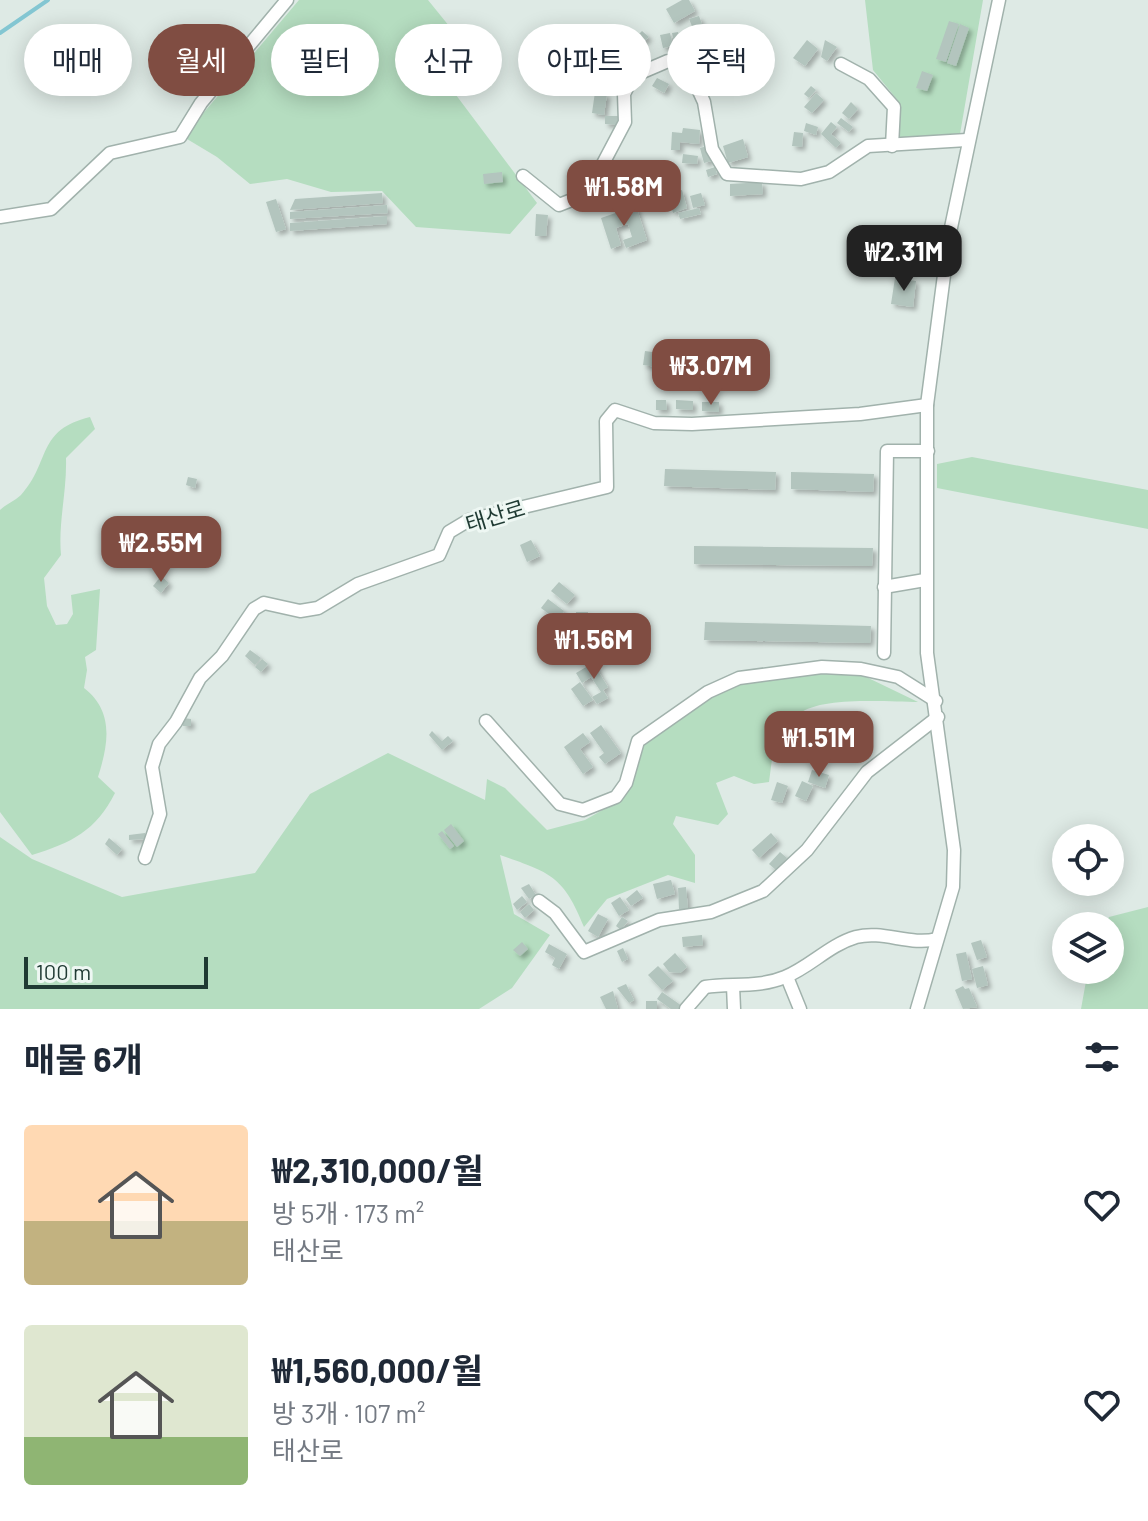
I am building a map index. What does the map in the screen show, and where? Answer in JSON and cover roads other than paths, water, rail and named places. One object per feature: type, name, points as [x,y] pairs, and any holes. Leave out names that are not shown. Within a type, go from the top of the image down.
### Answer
[{"type":"street","points":[[0,217],[51,209],[110,153],[180,137],[201,103],[287,0]]},
{"type":"street","points":[[917,1009],[953,887],[954,850],[927,653],[927,405],[949,237],[967,140],[999,0]]},
{"type":"street","points":[[523,176],[559,205],[587,194],[625,122],[624,94],[633,76],[668,61],[687,65],[704,102],[712,149],[727,174],[801,179],[829,172],[868,146],[967,140]]},
{"type":"street","points":[[841,64],[869,79],[894,107],[892,146]]},
{"type":"street","name":"태산로","points":[[145,858],[160,814],[152,767],[159,744],[176,722],[200,678],[222,656],[254,609],[264,603],[300,611],[318,608],[358,584],[439,555],[449,532],[469,520],[607,487],[606,421],[615,410],[654,423],[692,424],[860,414],[927,405]]},
{"type":"street","points":[[884,653],[887,451],[928,451]]},
{"type":"street","points":[[884,587],[925,580]]},
{"type":"street","points":[[486,721],[560,804],[583,810],[616,797],[626,783],[638,741],[708,692],[739,678],[822,667],[861,669],[898,677],[936,701]]},
{"type":"street","points":[[539,901],[555,913],[584,952],[659,920],[711,912],[763,891],[807,850],[867,772],[927,729],[938,717]]},
{"type":"street","points":[[686,1009],[705,987],[787,977],[819,954],[853,938],[866,935],[909,941],[937,939]]},
{"type":"street","points":[[787,977],[800,1009]]},
{"type":"street","points":[[733,986],[734,1009]]},
{"type":"waterway","points":[[0,33],[48,0]]}]
